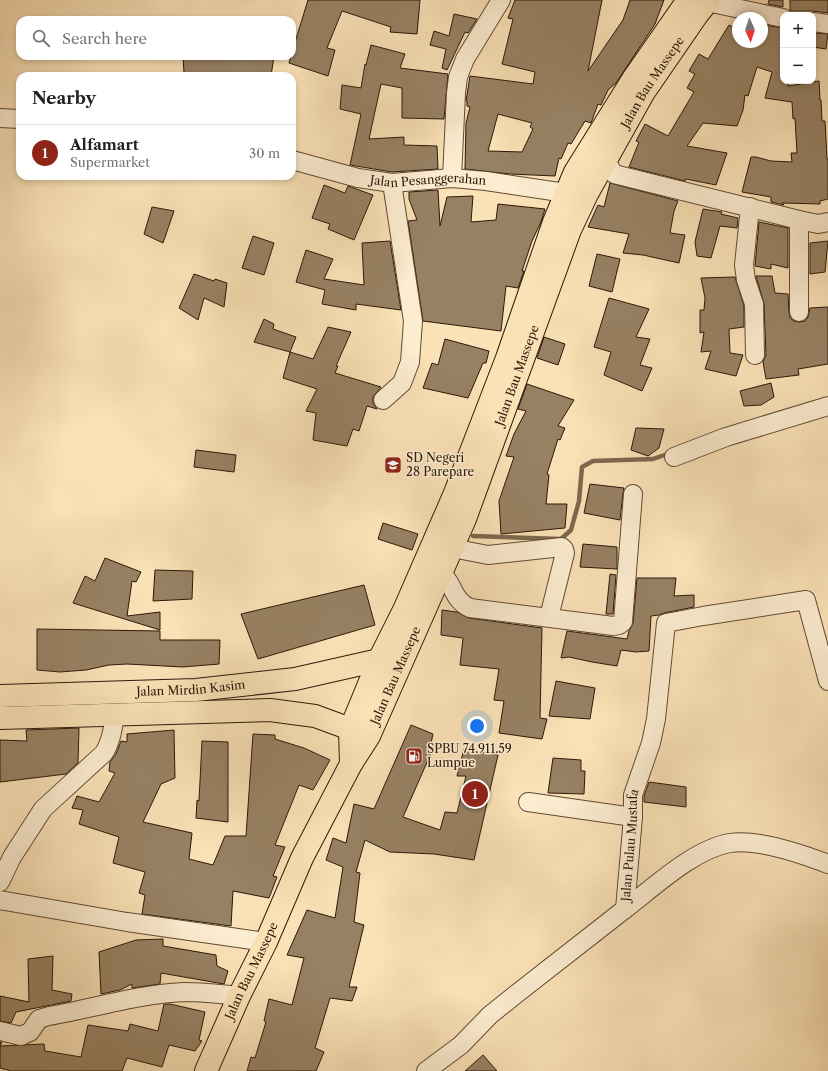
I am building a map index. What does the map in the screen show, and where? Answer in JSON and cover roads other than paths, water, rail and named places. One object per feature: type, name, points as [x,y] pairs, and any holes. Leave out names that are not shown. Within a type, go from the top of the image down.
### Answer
[{"type":"highway","name":"Jalan Bau Massepe","points":[[360,733],[441,573],[465,519],[570,230],[587,194],[644,92],[697,15],[701,1]]},
{"type":"highway","name":"Jalan Bau Massepe","points":[[206,1071],[239,996],[266,942],[302,858],[351,764],[379,660],[405,608],[455,493],[507,358],[552,229],[575,172],[658,41],[701,1]]},
{"type":"highway","name":"Jalan Mirdin Kasim","points":[[0,696],[196,690],[295,680],[379,660]]},
{"type":"highway","name":"Jalan Mirdin Kasim","points":[[0,718],[270,710],[315,716],[360,733]]},
{"type":"street","points":[[452,178],[458,77],[465,59],[501,0]]},
{"type":"street","points":[[701,1],[780,17]]},
{"type":"street","points":[[816,22],[828,24]]},
{"type":"street","points":[[0,118],[16,119]]},
{"type":"street","name":"Jalan Pesanggerahan","points":[[296,161],[358,178],[392,184],[452,178],[486,181],[566,193]]},
{"type":"street","points":[[606,161],[614,174],[799,220],[818,224],[828,222]]},
{"type":"street","points":[[382,400],[402,383],[410,362],[413,321],[392,184]]},
{"type":"street","points":[[750,207],[744,265],[746,280],[754,304],[755,355]]},
{"type":"street","points":[[799,220],[799,312]]},
{"type":"street","points":[[674,457],[726,437],[828,406]]},
{"type":"street","points":[[441,573],[447,578],[456,596],[465,606],[470,608],[613,626],[619,625],[623,622],[633,494]]},
{"type":"street","points":[[452,548],[488,555],[562,547],[565,553],[549,617]]},
{"type":"street","name":"Jalan Pulau Mustafa","points":[[426,1071],[461,1045],[490,1015],[625,909],[634,795],[651,743],[656,719],[665,624],[678,620],[806,600],[828,681]]},
{"type":"street","points":[[0,882],[12,858],[43,809],[104,753],[108,747],[115,715]]},
{"type":"street","points":[[528,802],[633,817]]},
{"type":"street","points":[[625,909],[684,864],[710,850],[731,843],[750,842],[804,855],[828,864]]},
{"type":"street","points":[[0,900],[127,922],[266,942]]},
{"type":"street","points":[[0,1031],[21,1036],[30,1032],[39,1019],[152,995],[185,992],[239,996]]},
{"type":"waterway","points":[[473,536],[561,539],[571,530],[579,501],[582,467],[593,461],[653,459],[670,453]]},
{"type":"place","name":"SD Negeri 28 Parepare","points":[[393,465]]},
{"type":"place","name":"SPBU 74.911.59 Lumpue","points":[[414,756]]},
{"type":"place","name":"Alfamart","points":[[475,794]]}]
